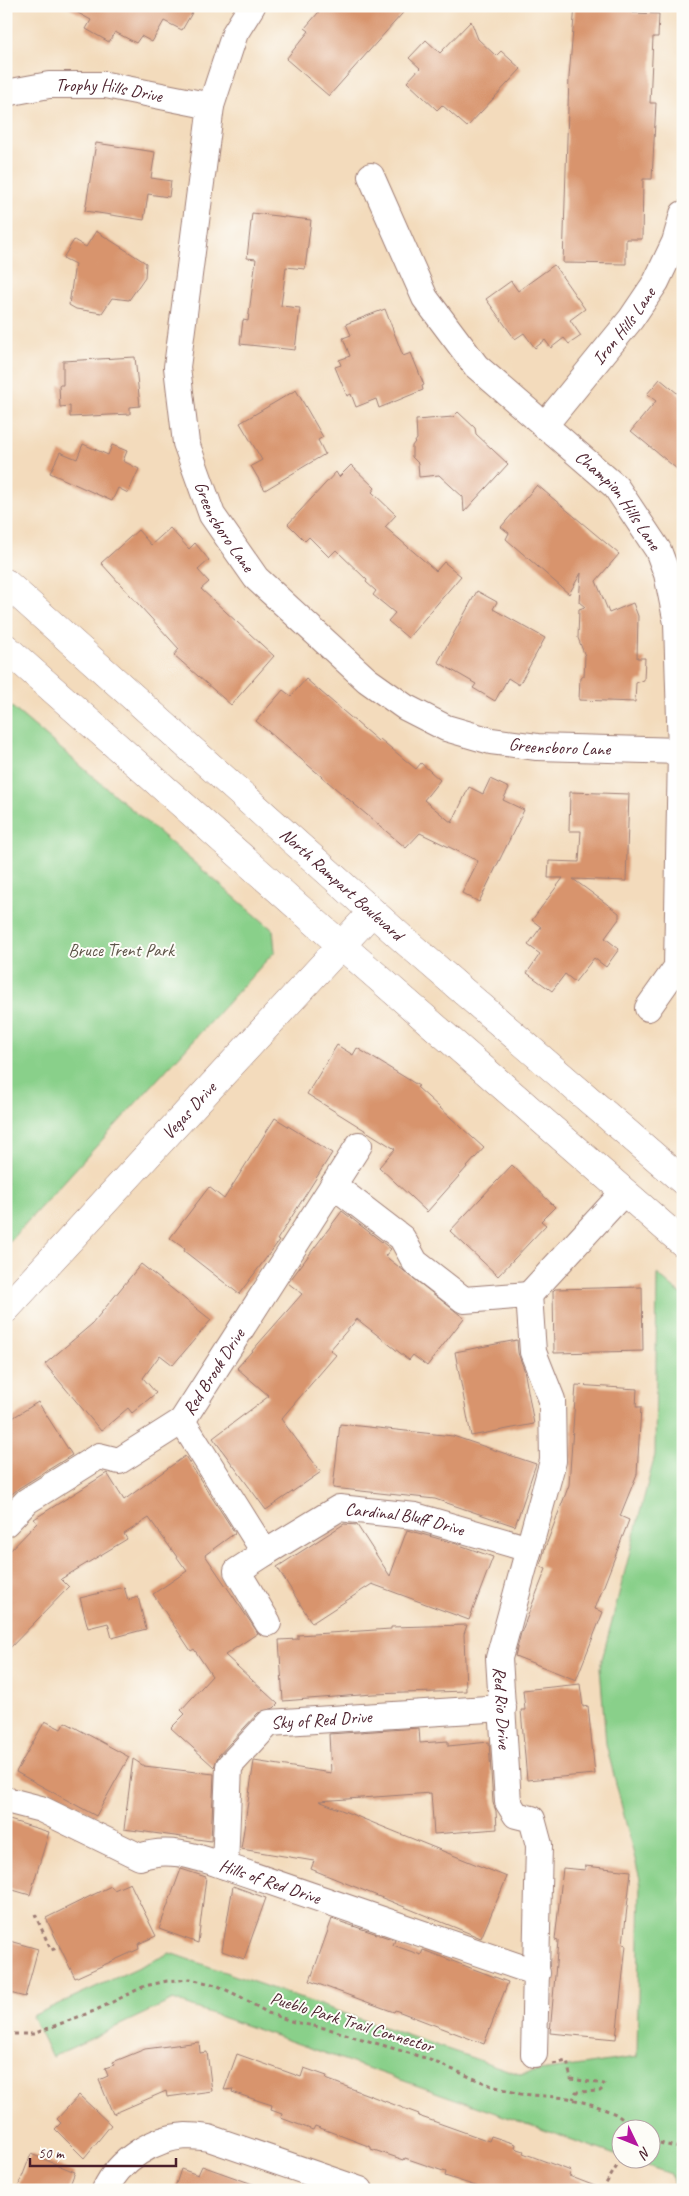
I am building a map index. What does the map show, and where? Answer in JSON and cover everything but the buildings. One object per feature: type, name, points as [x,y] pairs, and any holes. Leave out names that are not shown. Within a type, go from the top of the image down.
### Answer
[{"type":"main road","name":"North Rampart Boulevard","points":[[6,583],[372,912],[683,1181]]},
{"type":"main road","points":[[6,648],[341,945],[683,1243]]},
{"type":"main road","name":"Vegas Drive","points":[[6,1309],[372,912]]},
{"type":"street","name":"Greensboro Lane","points":[[252,6],[235,33],[211,106],[177,367],[186,443],[212,515],[256,578],[367,680],[405,707],[446,728],[491,741],[537,746],[681,751]]},
{"type":"street","name":"Trophy Hills Drive","points":[[6,94],[49,85],[106,85],[211,106]]},
{"type":"street","name":"Champion Hills Lane","points":[[371,176],[426,298],[476,366],[616,487],[658,550],[667,574],[677,623],[681,751],[677,967],[648,1008]]},
{"type":"street","name":"Iron Hills Lane","points":[[544,426],[631,319],[656,282],[675,242],[683,214]]},
{"type":"street","name":"Red Brook Drive","points":[[6,1523],[27,1501],[99,1456],[119,1461],[182,1421],[359,1145]]},
{"type":"street","points":[[333,1185],[402,1238],[415,1262],[464,1300],[529,1295],[624,1192]]},
{"type":"street","name":"Red Rio Drive","points":[[529,1295],[533,1352],[552,1400],[553,1461],[499,1658],[508,1802],[516,1815],[532,1819],[539,1845],[534,2054]]},
{"type":"street","points":[[182,1421],[266,1553]]},
{"type":"street","name":"Cardinal Bluff Drive","points":[[268,1623],[236,1570],[339,1508],[415,1516],[529,1548]]},
{"type":"street","name":"Sky of Red Drive","points":[[225,1866],[229,1766],[269,1723],[503,1708]]},
{"type":"street","name":"Hills of Red Drive","points":[[6,1800],[41,1810],[140,1857],[150,1853],[182,1853],[537,1973]]},
{"type":"street","points":[[105,2190],[126,2162],[150,2145],[185,2136],[209,2138],[360,2190]]},
{"type":"path","points":[[35,1914],[52,1950],[60,1946]]},
{"type":"path","name":"Pueblo Park Trail Connector","points":[[6,2034],[32,2034],[94,2011],[145,1986],[168,1980],[190,1979],[216,1985],[268,2013],[426,2058],[492,2086],[520,2094],[572,2099],[616,2114],[621,2118]]},
{"type":"path","points":[[534,2054],[527,2055],[528,2061],[532,2064],[546,2066],[567,2062],[571,2079],[604,2084],[604,2088],[600,2091],[576,2092],[572,2099]]},
{"type":"path","points":[[662,2144],[683,2149]]},
{"type":"path","points":[[602,2190],[616,2168]]},
{"type":"green space","name":"Bruce Trent Park","points":[[6,702],[273,930],[275,951],[6,1245]]},
{"type":"green space","points":[[657,1274],[683,1296],[683,2190],[675,2190],[671,2174],[653,2168],[662,2168],[662,2118],[612,2118],[612,2154],[173,2000],[52,2057],[32,2016],[170,1953],[519,2074],[637,2057],[640,1879],[606,1744],[600,1667],[655,1455]]}]
